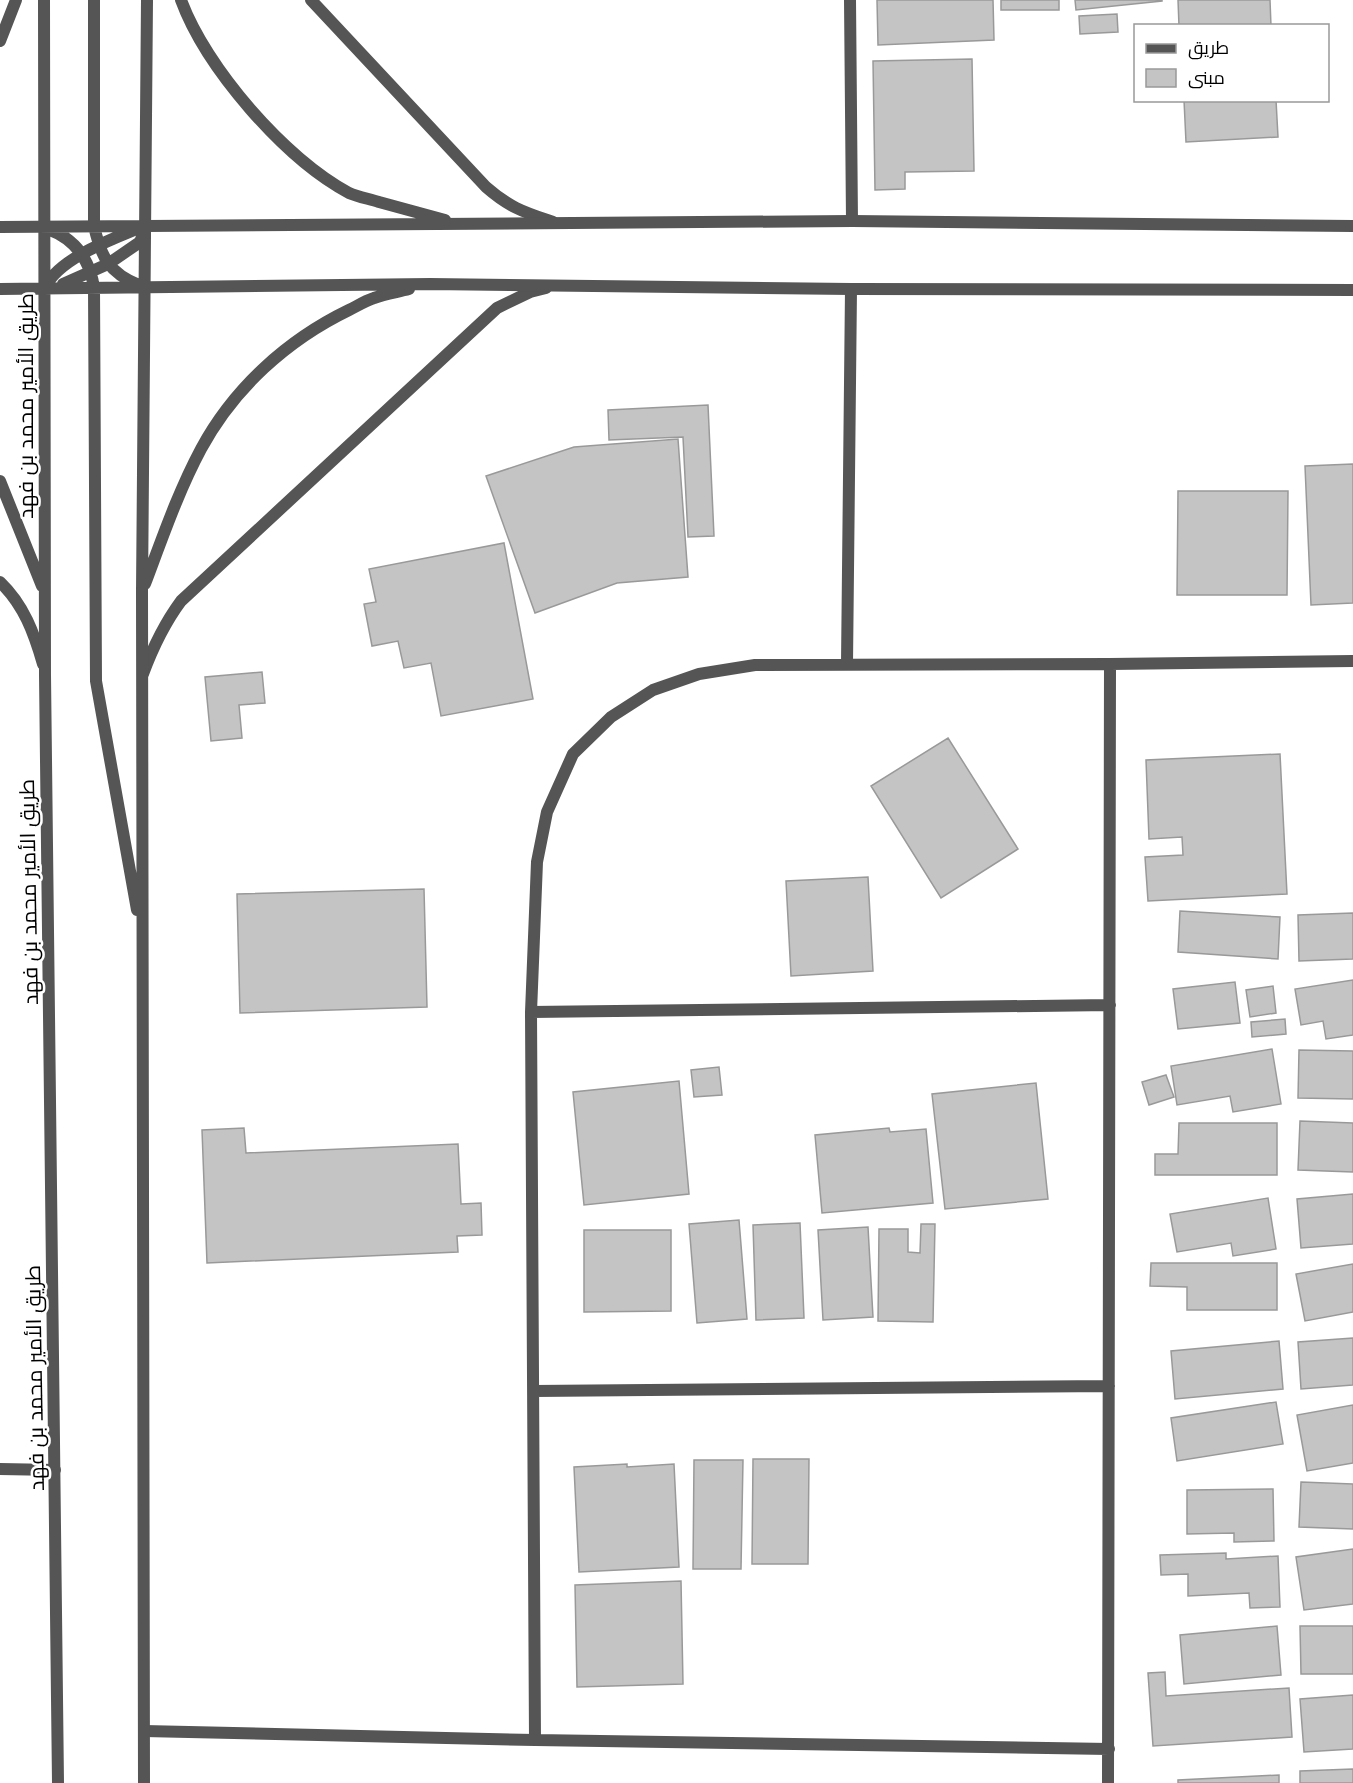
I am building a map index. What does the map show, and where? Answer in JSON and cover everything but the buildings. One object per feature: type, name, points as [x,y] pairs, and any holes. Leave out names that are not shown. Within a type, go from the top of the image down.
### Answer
[{"type":"street","points":[[0,41],[16,0]]},
{"type":"street","name":"طريق الأمير محمد بن فهد","points":[[44,0],[45,675],[58,1783]]},
{"type":"street","points":[[94,0],[94,226],[99,245],[108,264],[128,281],[146,288]]},
{"type":"street","points":[[144,1783],[142,591],[147,0]]},
{"type":"street","points":[[181,0],[186,15],[213,60],[244,102],[278,140],[310,168],[351,194],[461,225]]},
{"type":"street","points":[[311,0],[486,187],[505,203],[525,213],[560,224]]},
{"type":"street","points":[[850,0],[852,221]]},
{"type":"street","points":[[0,227],[852,221],[1353,226]]},
{"type":"street","points":[[44,289],[49,277],[82,255],[99,245],[146,225]]},
{"type":"street","points":[[44,289],[69,283],[108,264],[140,242],[146,225]]},
{"type":"street","points":[[44,227],[61,234],[75,244],[92,272],[94,288],[96,681],[142,942]]},
{"type":"street","points":[[142,591],[183,485],[202,448],[227,408],[257,374],[292,344],[327,321],[372,298],[430,284]]},
{"type":"street","points":[[0,289],[430,284],[851,289],[1353,290]]},
{"type":"street","points":[[142,675],[155,641],[167,619],[181,601],[497,308],[530,292],[560,285]]},
{"type":"street","points":[[847,664],[851,289]]},
{"type":"street","points":[[0,481],[45,592]]},
{"type":"street","points":[[0,582],[25,612],[36,639],[45,675]]},
{"type":"street","points":[[535,1740],[531,1012],[537,862],[547,812],[573,754],[611,717],[653,690],[699,674],[755,665],[1353,661]]},
{"type":"street","points":[[1108,1783],[1110,664]]},
{"type":"street","points":[[531,1012],[1110,1005]]},
{"type":"street","points":[[534,1391],[1109,1386]]},
{"type":"street","points":[[0,1469],[55,1470]]},
{"type":"street","points":[[144,1731],[1108,1749]]}]
